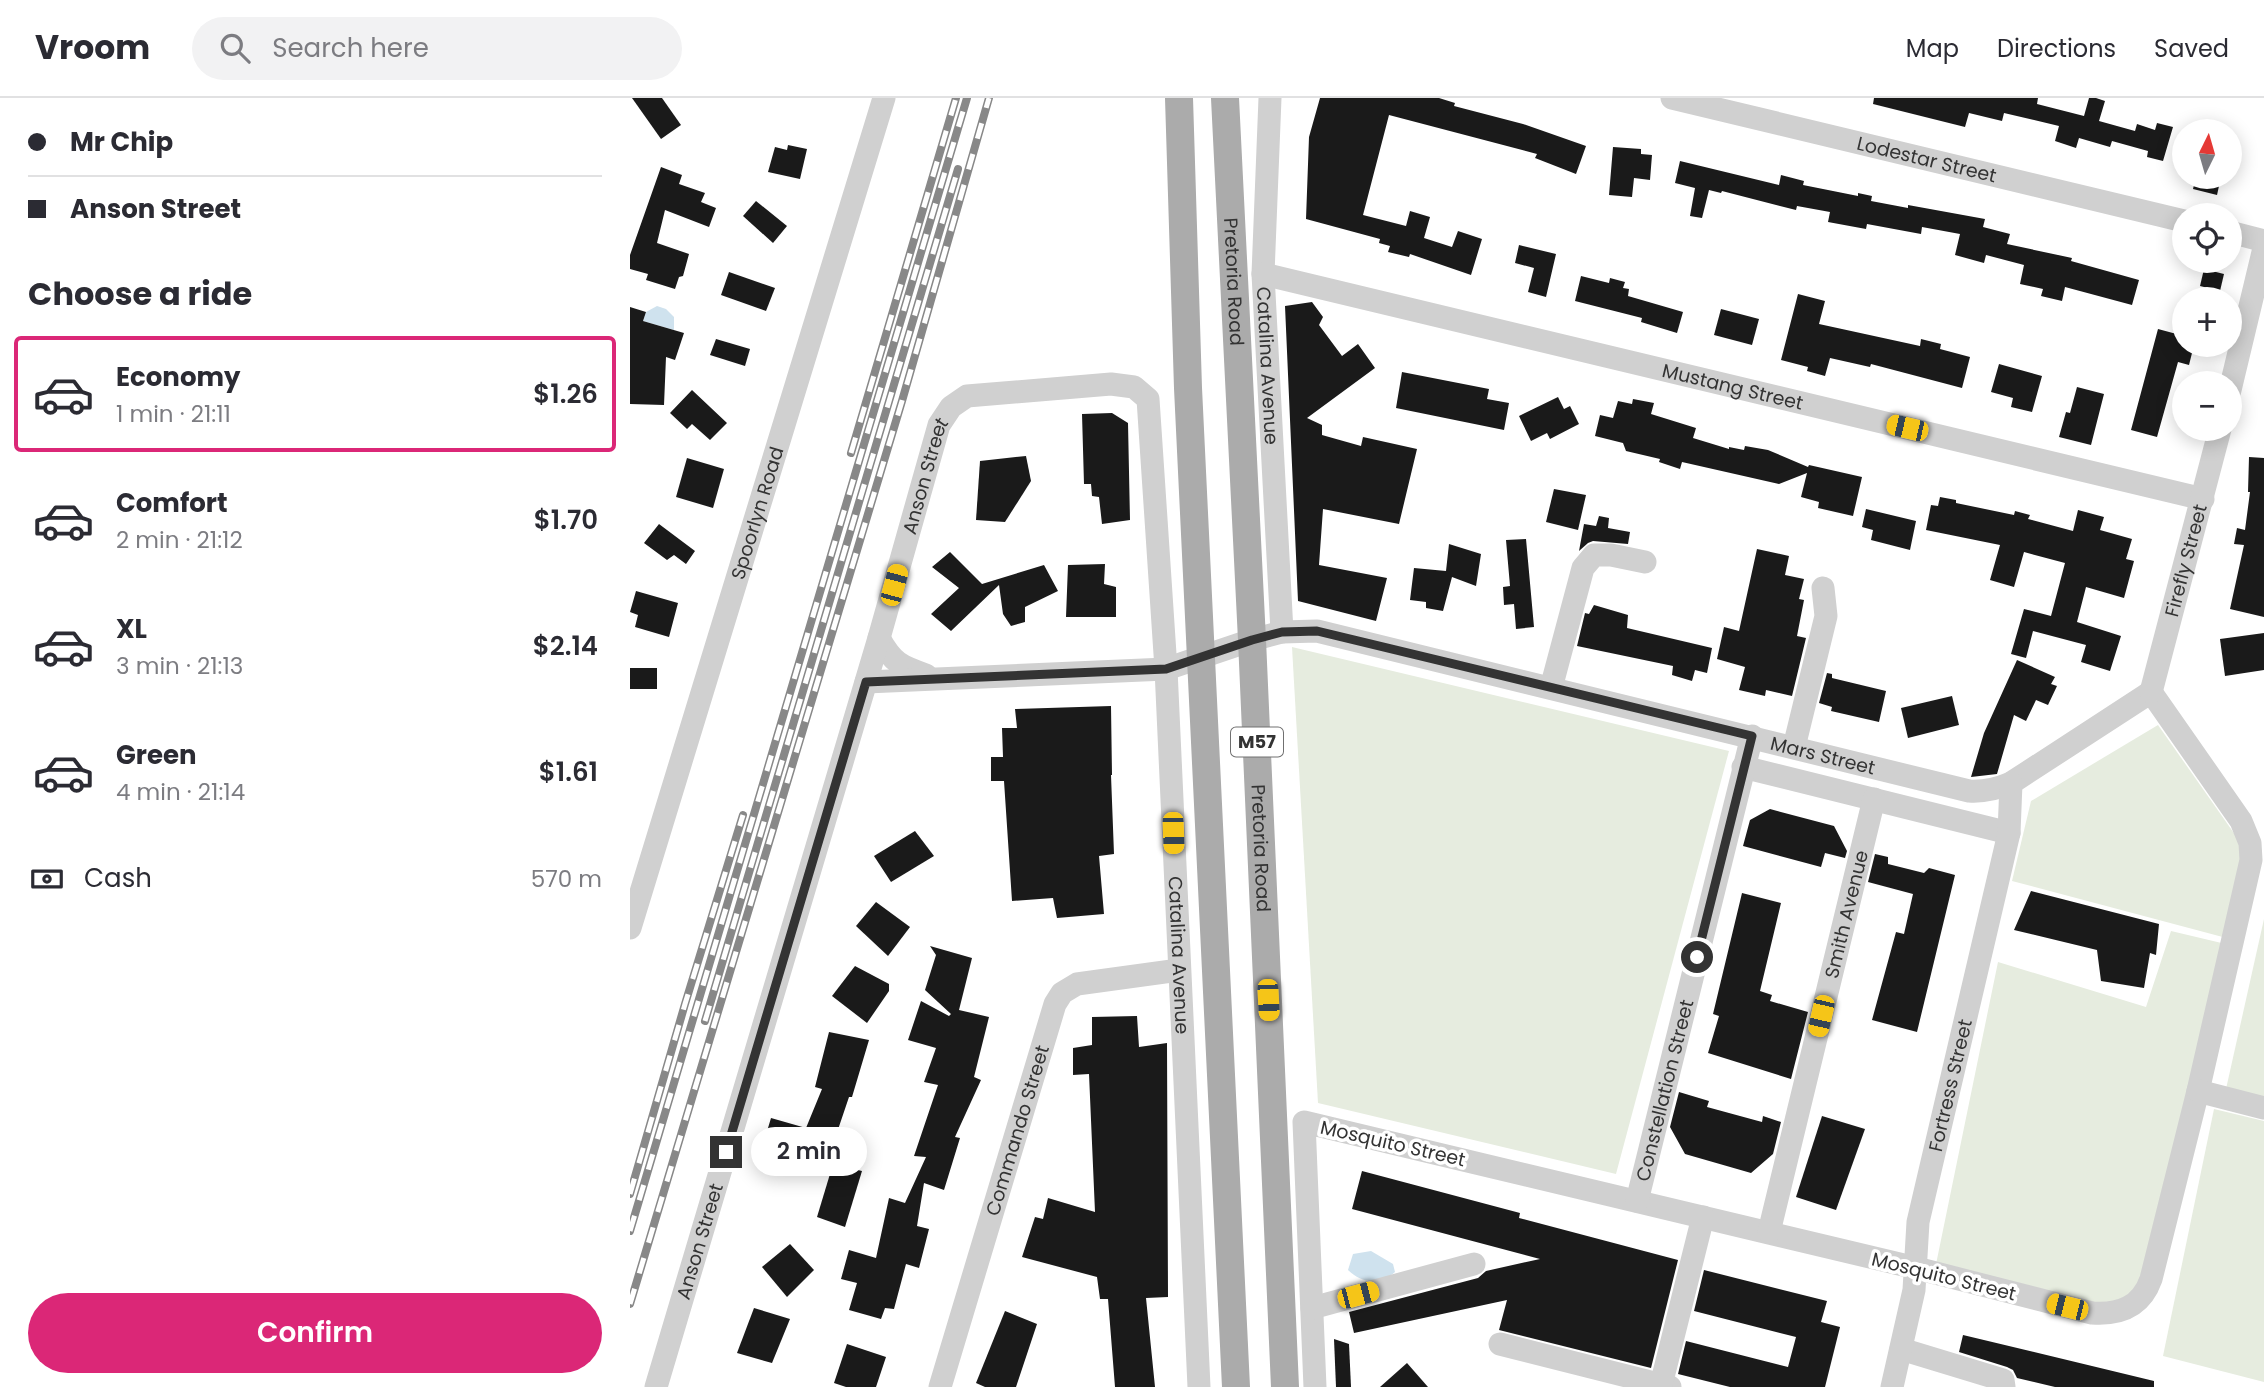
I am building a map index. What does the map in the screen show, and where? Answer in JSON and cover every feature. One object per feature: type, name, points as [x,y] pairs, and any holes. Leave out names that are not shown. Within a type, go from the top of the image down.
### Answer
[{"type":"main road","name":"M57","points":[[1179,98],[1188,388],[1236,1387]]},
{"type":"main road","name":"Pretoria Road","points":[[1225,98],[1285,1387]]},
{"type":"street","name":"Spoorlyn Road","points":[[630,928],[884,98]]},
{"type":"street","name":"Catalina Avenue","points":[[1270,98],[1263,274],[1282,632]]},
{"type":"street","name":"Lodestar Street","points":[[1672,98],[2172,218]]},
{"type":"street","points":[[2242,235],[2264,241]]},
{"type":"street","points":[[2235,371],[2264,248]]},
{"type":"street","name":"Mustang Street","points":[[1263,274],[2203,499]]},
{"type":"street","name":"Anson Street","points":[[656,1387],[879,638],[939,425],[951,407],[967,396],[1111,384],[1134,387],[1148,399]]},
{"type":"street","name":"Catalina Avenue","points":[[1148,399],[1166,669],[1199,1387]]},
{"type":"street","name":"Firefly Street","points":[[2151,692],[2217,441]]},
{"type":"street","points":[[1552,688],[1583,568],[1594,555],[1611,555],[1645,562]]},
{"type":"street","points":[[1794,747],[1826,616],[1823,588]]},
{"type":"street","name":"Mars Street","points":[[866,682],[1166,669],[1282,632],[1317,631],[1969,791],[1995,790],[2011,783],[2151,692]]},
{"type":"street","points":[[879,638],[892,660],[900,666],[936,679]]},
{"type":"street","name":"Mosquito Street","points":[[1312,1308],[1304,1122],[1769,1232],[2092,1313],[2122,1311],[2136,1304],[2143,1297],[2151,1279],[2251,860],[2250,843],[2241,821],[2151,692]]},
{"type":"street","name":"Constellation Street","points":[[1637,1201],[1752,736]]},
{"type":"street","points":[[1743,767],[2009,833]]},
{"type":"street","name":"Fortress Street","points":[[1892,1387],[1914,1290],[1918,1222],[2009,833],[2011,783]]},
{"type":"street","name":"Smith Avenue","points":[[1769,1232],[1874,799]]},
{"type":"street","name":"Commando Street","points":[[940,1387],[1055,1004],[1062,993],[1077,984],[1179,970]]},
{"type":"street","points":[[2198,1091],[2264,1108]]},
{"type":"street","points":[[1500,1344],[1665,1386],[1703,1217]]},
{"type":"street","points":[[1315,1387],[1312,1308],[1474,1264]]},
{"type":"street","points":[[1901,1349],[2003,1380],[2004,1387]]},
{"type":"shaded area","points":[[1292,647],[1729,751],[1616,1174],[1318,1103]]},
{"type":"shaded area","points":[[2158,725],[2250,856],[2234,940],[2012,881],[2031,801]]},
{"type":"shaded area","points":[[2264,919],[2264,1098],[2226,1089]]},
{"type":"shaded area","points":[[2171,931],[2230,945],[2145,1294],[2099,1315],[1934,1274],[1998,962],[2146,1007]]},
{"type":"shaded area","points":[[2214,1109],[2264,1121],[2264,1382],[2163,1356]]},
{"type":"water","points":[[657,306],[666,309],[674,317],[674,330],[643,321],[646,312]]},
{"type":"water","points":[[1371,1251],[1393,1264],[1395,1272],[1377,1281],[1353,1275],[1348,1270],[1353,1254]]},
{"type":"building","points":[[632,98],[662,98],[681,125],[661,139]]},
{"type":"building","points":[[1320,98],[1439,98],[1455,103],[1454,106],[1523,124],[1586,146],[1576,174],[1535,158],[1537,154],[1389,115],[1363,215],[1406,226],[1410,211],[1430,217],[1424,238],[1452,247],[1458,231],[1482,239],[1471,275],[1410,254],[1409,257],[1388,252],[1390,246],[1379,243],[1380,239],[1306,219],[1309,137]]},
{"type":"building","points":[[1874,98],[2038,98],[2037,104],[2084,116],[2089,98],[2096,98],[2105,101],[2099,121],[2135,131],[2137,124],[2155,130],[2157,123],[2172,127],[2172,130],[2163,161],[2147,157],[2148,151],[2112,141],[2110,147],[2079,138],[2076,148],[2055,141],[2059,126],[2004,113],[2002,121],[1969,113],[1965,127],[1873,104]]},
{"type":"building","points":[[788,145],[807,149],[800,179],[768,172],[775,147],[787,150]]},
{"type":"building","points":[[1613,147],[1641,149],[1641,154],[1652,155],[1650,180],[1634,178],[1632,197],[1609,195]]},
{"type":"building","points":[[1680,161],[1779,185],[1781,175],[1804,181],[1803,185],[1858,196],[1858,193],[1872,196],[1871,201],[1985,219],[1983,227],[2010,234],[2007,244],[2072,258],[2071,261],[2139,280],[2132,305],[2065,287],[2062,301],[2041,296],[2043,289],[2020,284],[2024,265],[1986,255],[1984,263],[1955,255],[1960,234],[1922,227],[1921,234],[1867,224],[1866,229],[1828,222],[1830,212],[1797,206],[1796,210],[1709,190],[1702,218],[1690,216],[1695,188],[1675,183]]},
{"type":"building","points":[[661,167],[682,175],[679,184],[705,193],[701,202],[716,208],[709,227],[665,210],[657,243],[689,254],[683,276],[679,277],[675,289],[646,280],[648,274],[630,269],[630,255]]},
{"type":"building","points":[[2193,189],[2218,189],[2217,195]]},
{"type":"building","points":[[756,201],[787,226],[773,243],[743,216]]},
{"type":"building","points":[[1519,245],[1556,254],[1546,297],[1528,292],[1534,268],[1515,263]]},
{"type":"building","points":[[729,272],[775,288],[766,311],[721,295]]},
{"type":"building","points":[[2203,273],[2224,274],[2221,287],[2200,286]]},
{"type":"building","points":[[1581,276],[1609,283],[1610,278],[1625,282],[1623,288],[1629,289],[1628,296],[1683,312],[1677,333],[1641,322],[1642,318],[1575,301]]},
{"type":"building","points":[[1798,294],[1825,301],[1819,324],[1920,346],[1921,339],[1941,344],[1940,349],[1970,357],[1962,388],[1871,364],[1870,367],[1830,358],[1825,376],[1807,371],[1808,367],[1781,360]]},
{"type":"building","points":[[1312,302],[1323,317],[1319,325],[1342,356],[1358,344],[1375,368],[1307,418],[1322,425],[1322,435],[1361,446],[1363,437],[1417,449],[1399,524],[1323,509],[1319,565],[1387,578],[1376,621],[1298,601],[1285,306]]},
{"type":"building","points":[[630,307],[646,312],[643,321],[684,333],[675,360],[666,357],[664,405],[630,404]]},
{"type":"building","points":[[1721,309],[1759,319],[1752,345],[1714,335]]},
{"type":"building","points":[[2158,329],[2172,333],[2172,357],[2191,357],[2189,365],[2178,362],[2175,371],[2172,371],[2172,383],[2157,437],[2131,430]]},
{"type":"building","points":[[716,339],[750,349],[745,366],[710,355]]},
{"type":"building","points":[[1999,364],[2042,376],[2032,412],[2011,407],[2013,398],[1991,392]]},
{"type":"building","points":[[1402,372],[1489,389],[1487,399],[1509,403],[1504,430],[1396,408]]},
{"type":"building","points":[[2077,387],[2104,394],[2091,445],[2059,437],[2066,412],[2070,413]]},
{"type":"building","points":[[692,390],[727,423],[710,440],[692,424],[687,429],[670,413]]},
{"type":"building","points":[[1558,397],[1564,409],[1570,406],[1579,424],[1550,439],[1547,433],[1531,441],[1519,416]]},
{"type":"building","points":[[1633,399],[1654,403],[1651,414],[1696,428],[1693,438],[1729,449],[1744,450],[1745,446],[1768,450],[1808,467],[1809,465],[1862,477],[1853,516],[1818,508],[1819,502],[1801,497],[1807,473],[1779,484],[1682,462],[1680,469],[1659,462],[1660,459],[1626,451],[1623,443],[1595,436],[1600,415],[1613,418],[1618,401],[1632,404]]},
{"type":"building","points":[[1112,413],[1128,423],[1130,520],[1102,524],[1099,497],[1092,496],[1091,484],[1084,484],[1082,414]]},
{"type":"building","points":[[1026,456],[1031,481],[1005,522],[976,520],[980,461]]},
{"type":"building","points":[[2249,457],[2264,458],[2264,617],[2230,609],[2244,545],[2234,544],[2237,528],[2245,530],[2250,492]]},
{"type":"building","points":[[687,458],[724,469],[713,508],[676,497]]},
{"type":"building","points":[[1554,489],[1586,495],[1578,530],[1546,522]]},
{"type":"building","points":[[1940,497],[2014,515],[2015,511],[2030,515],[2028,519],[2073,531],[2078,510],[2104,517],[2100,530],[2132,539],[2126,559],[2134,561],[2124,598],[2086,587],[2077,622],[2121,636],[2110,671],[2081,662],[2086,645],[2033,631],[2026,658],[2011,654],[2024,609],[2051,616],[2065,563],[2024,552],[2014,587],[1990,580],[2000,545],[1926,530],[1931,505],[1938,506]]},
{"type":"building","points":[[1866,509],[1916,521],[1910,550],[1871,540],[1873,530],[1862,527]]},
{"type":"building","points":[[1599,516],[1609,518],[1608,528],[1630,532],[1628,544],[1593,541],[1579,551],[1584,524],[1596,526]]},
{"type":"building","points":[[659,524],[695,551],[686,564],[674,555],[667,560],[644,543]]},
{"type":"building","points":[[1526,539],[1534,627],[1516,629],[1514,604],[1504,605],[1503,587],[1510,586],[1506,540]]},
{"type":"building","points":[[1449,544],[1481,554],[1476,586],[1452,577],[1443,611],[1426,608],[1426,602],[1410,600],[1414,568],[1446,571]]},
{"type":"building","points":[[1757,549],[1789,556],[1785,575],[1804,579],[1799,599],[1804,600],[1797,636],[1806,638],[1792,696],[1766,690],[1765,696],[1739,690],[1745,667],[1717,659],[1724,627],[1739,631]]},
{"type":"building","points":[[950,552],[982,584],[1044,565],[1058,591],[1025,607],[1025,622],[1011,626],[1003,614],[999,585],[951,631],[931,614],[959,588],[932,567]]},
{"type":"building","points":[[1105,564],[1104,584],[1116,587],[1116,617],[1066,617],[1068,565]]},
{"type":"building","points":[[636,591],[678,603],[669,637],[635,627],[638,615],[630,612]]},
{"type":"building","points":[[1594,605],[1628,615],[1627,628],[1712,648],[1707,673],[1695,670],[1692,681],[1672,675],[1673,666],[1577,646],[1585,613],[1589,614]]},
{"type":"building","points":[[2264,633],[2264,670],[2225,676],[2220,639]]},
{"type":"building","points":[[2017,660],[2055,677],[2051,684],[2057,686],[2048,705],[2036,700],[2026,721],[2014,715],[1997,774],[1971,777],[1984,733]]},
{"type":"building","points":[[630,668],[657,668],[657,689],[630,689]]},
{"type":"building","points":[[1827,673],[1832,674],[1832,678],[1886,691],[1879,722],[1831,711],[1832,707],[1819,703]]},
{"type":"building","points":[[1952,696],[1959,725],[1908,738],[1901,708]]},
{"type":"building","points":[[1111,706],[1114,854],[1099,856],[1104,914],[1057,918],[1053,898],[1012,901],[1004,781],[991,781],[991,757],[1003,757],[1002,728],[1017,728],[1015,709]]},
{"type":"building","points":[[1770,809],[1834,826],[1847,851],[1845,858],[1825,853],[1821,867],[1743,846],[1750,820]]},
{"type":"building","points":[[915,831],[934,856],[891,882],[874,856]]},
{"type":"building","points":[[1875,854],[1888,857],[1888,864],[1924,873],[1929,868],[1955,875],[1917,1032],[1872,1020],[1896,932],[1904,934],[1913,894],[1868,882]]},
{"type":"building","points":[[2031,891],[2159,924],[2156,955],[2150,953],[2144,988],[2101,981],[2097,950],[2014,930]]},
{"type":"building","points":[[1742,893],[1781,903],[1760,991],[1772,995],[1770,1001],[1808,1012],[1791,1079],[1708,1053],[1719,1016],[1713,1014]]},
{"type":"building","points":[[876,902],[910,927],[888,956],[856,926]]},
{"type":"building","points":[[930,946],[972,958],[959,1010],[989,1017],[974,1077],[981,1080],[955,1137],[960,1138],[944,1190],[924,1183],[917,1226],[929,1229],[919,1268],[906,1264],[894,1309],[885,1308],[881,1319],[849,1310],[857,1283],[841,1279],[849,1250],[876,1258],[889,1198],[905,1203],[926,1157],[914,1156],[938,1085],[924,1082],[936,1048],[908,1040],[921,1001],[949,1016],[951,1014],[925,990],[936,955]]},
{"type":"building","points":[[855,966],[889,984],[889,991],[867,1023],[832,996]]},
{"type":"building","points":[[1137,1016],[1139,1047],[1167,1043],[1168,1297],[1146,1298],[1155,1387],[1115,1387],[1108,1299],[1100,1299],[1097,1277],[1022,1257],[1035,1217],[1043,1219],[1048,1198],[1095,1212],[1089,1074],[1073,1075],[1073,1048],[1092,1045],[1092,1017]]},
{"type":"building","points":[[829,1032],[869,1040],[852,1097],[849,1097],[825,1168],[762,1148],[771,1118],[806,1128],[822,1089],[815,1087]]},
{"type":"building","points":[[1679,1092],[1709,1101],[1707,1107],[1762,1122],[1763,1116],[1781,1122],[1773,1154],[1751,1173],[1685,1154],[1670,1127]]},
{"type":"building","points":[[1822,1116],[1865,1129],[1836,1210],[1796,1197]]},
{"type":"building","points":[[833,1164],[862,1171],[845,1227],[817,1217]]},
{"type":"building","points":[[1362,1171],[1520,1213],[1519,1218],[1678,1260],[1651,1368],[1499,1330],[1507,1300],[1354,1333],[1349,1312],[1478,1278],[1486,1271],[1540,1259],[1352,1209]]},
{"type":"building","points":[[790,1244],[814,1270],[787,1297],[762,1267]]},
{"type":"building","points":[[1704,1270],[1827,1301],[1821,1322],[1840,1327],[1825,1387],[1730,1387],[1678,1374],[1686,1341],[1788,1367],[1796,1337],[1694,1311]]},
{"type":"building","points":[[754,1308],[790,1319],[772,1363],[737,1353]]},
{"type":"building","points":[[1005,1311],[1037,1324],[1016,1387],[985,1387],[976,1383]]},
{"type":"building","points":[[1963,1335],[2154,1381],[2154,1387],[2055,1387],[2017,1378],[2013,1370],[2007,1367],[1959,1352]]},
{"type":"building","points":[[1334,1339],[1349,1344],[1351,1387],[1336,1387]]},
{"type":"building","points":[[847,1344],[886,1357],[876,1387],[846,1387],[834,1383]]},
{"type":"building","points":[[1407,1363],[1428,1387],[1380,1387]]},
{"type":"railway","points":[[851,453],[956,98]]},
{"type":"railway","points":[[630,1231],[967,98]]},
{"type":"railway","points":[[630,1304],[902,401],[989,98]]},
{"type":"railway","points":[[705,1021],[958,169]]},
{"type":"railway","points":[[630,1194],[743,815]]},
{"type":"route","points":[[726,1152],[866,682],[1166,669],[1282,632],[1317,631],[1752,736],[1697,957]]}]
